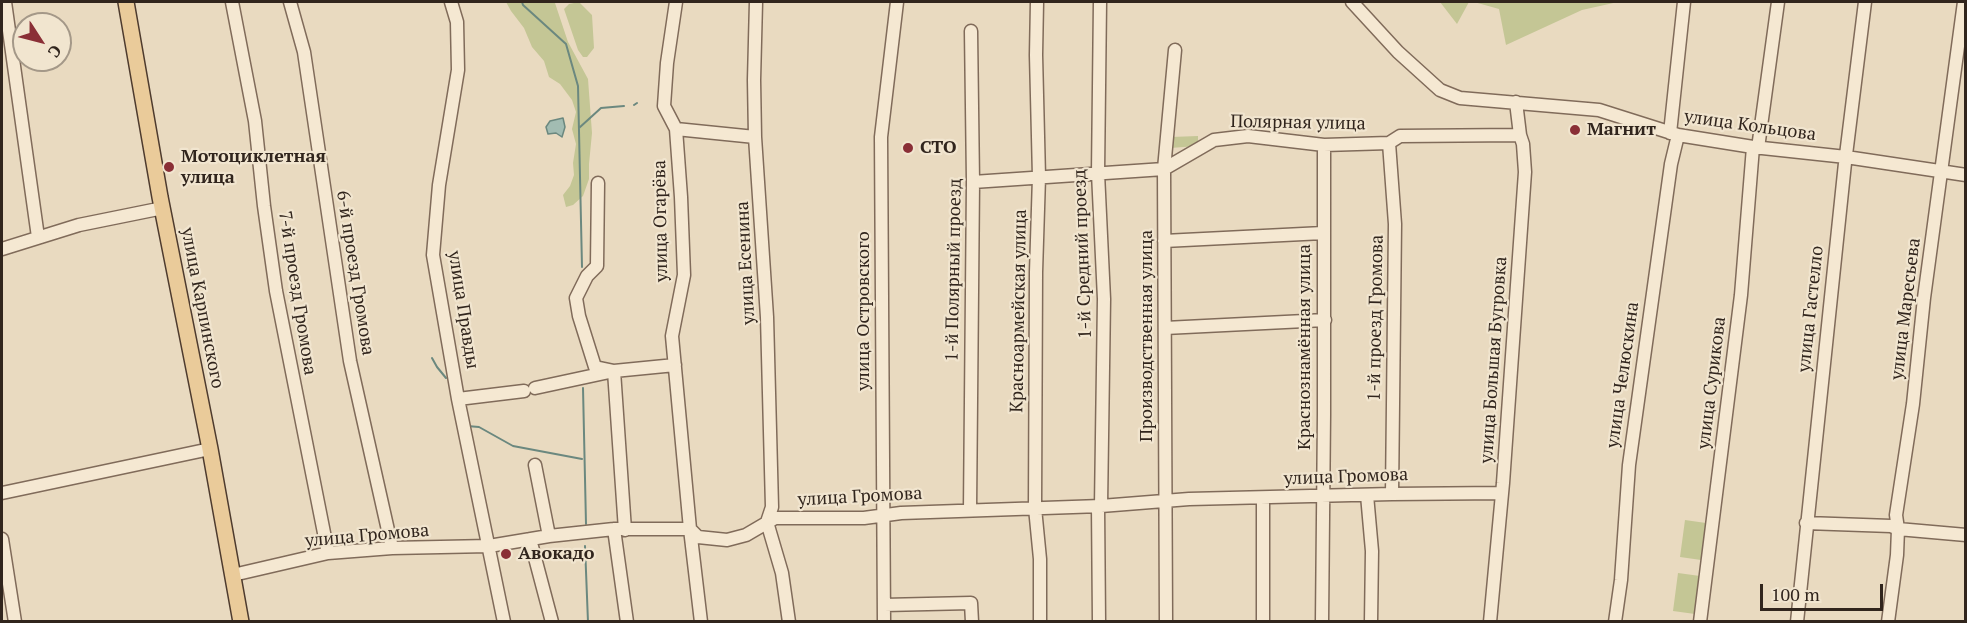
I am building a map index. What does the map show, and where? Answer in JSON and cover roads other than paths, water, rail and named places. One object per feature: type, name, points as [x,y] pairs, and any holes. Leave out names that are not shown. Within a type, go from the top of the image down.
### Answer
[{"type":"main road","name":"улица Карпинского","points":[[126,2],[241,621]]},
{"type":"street","points":[[5,2],[38,237]]},
{"type":"street","name":"7-й проезд Громова","points":[[232,2],[255,121],[276,291],[328,554]]},
{"type":"street","name":"6-й проезд Громова","points":[[290,2],[304,52],[350,361],[392,548]]},
{"type":"street","name":"улица Правды","points":[[451,2],[457,22],[458,70],[439,185],[433,255],[458,399],[504,621]]},
{"type":"street","name":"улица Огарёва","points":[[676,2],[667,63],[664,106],[676,129],[684,275],[672,336],[690,529],[702,621]]},
{"type":"street","name":"улица Есенина","points":[[756,2],[754,80],[767,317],[772,507],[767,522]]},
{"type":"street","name":"улица Островского","points":[[884,621],[881,137],[897,2]]},
{"type":"street","name":"Красноармейская улица","points":[[1037,2],[1039,177],[1036,272],[1035,508],[1040,559],[1040,621]]},
{"type":"street","name":"1-й Средний проезд","points":[[1099,621],[1104,299],[1098,173],[1100,2]]},
{"type":"street","name":"улица Кольцова","points":[[1352,2],[1398,52],[1440,90],[1460,98],[1599,110],[1674,134],[1755,148],[1965,175]]},
{"type":"street","name":"улица Челюскина","points":[[1615,621],[1621,580],[1630,453],[1671,164],[1684,2]]},
{"type":"street","name":"улица Сурикова","points":[[1700,621],[1741,295],[1755,148],[1778,2]]},
{"type":"street","name":"улица Гастелло","points":[[1797,621],[1846,158],[1865,2]]},
{"type":"street","name":"улица Маресьева","points":[[1888,621],[1897,555],[1896,515],[1913,404],[1924,298],[1964,2]]},
{"type":"street","name":"1-й Полярный проезд","points":[[969,510],[973,182],[970,31]]},
{"type":"street","name":"Производственная улица","points":[[1166,621],[1164,169],[1175,50]]},
{"type":"street","name":"улица Большая Бугровка","points":[[1490,621],[1526,172],[1516,102]]},
{"type":"street","points":[[676,129],[756,137]]},
{"type":"street","name":"Полярная улица","points":[[973,182],[1164,169],[1214,140],[1248,136],[1324,145],[1389,143],[1400,136],[1520,135]]},
{"type":"street","name":"1-й проезд Громова","points":[[1389,143],[1395,224],[1392,494]]},
{"type":"street","name":"Краснознамённая улица","points":[[1322,621],[1324,145]]},
{"type":"street","points":[[598,183],[597,266],[587,276],[576,298],[595,366],[614,371]]},
{"type":"street","points":[[2,249],[79,225],[163,208]]},
{"type":"street","points":[[1164,241],[1323,233]]},
{"type":"street","points":[[1165,328],[1325,320]]},
{"type":"street","points":[[458,399],[530,390],[614,371],[675,365]]},
{"type":"street","points":[[614,371],[619,529],[627,621]]},
{"type":"street","points":[[2,493],[210,449]]},
{"type":"street","points":[[535,465],[549,536]]},
{"type":"street","name":"улица Громова","points":[[232,575],[328,554],[392,548],[489,546],[549,536],[619,529],[690,529],[698,537],[727,540],[746,535],[775,518],[864,518],[883,514],[1100,506],[1189,499],[1502,493]]},
{"type":"street","points":[[1367,495],[1372,551],[1371,621]]},
{"type":"street","points":[[1263,498],[1263,621]]},
{"type":"street","points":[[767,522],[782,573],[789,621]]},
{"type":"street","points":[[1806,524],[1891,526],[1898,529],[1965,535]]},
{"type":"street","points":[[2,539],[15,621]]},
{"type":"street","points":[[530,539],[552,621]]},
{"type":"street","points":[[884,605],[971,603],[972,621]]},
{"type":"waterway","points":[[522,2],[566,44],[578,86],[582,267]]},
{"type":"waterway","points":[[579,128],[601,108],[624,106]]},
{"type":"waterway","points":[[432,358],[446,378]]},
{"type":"waterway","points":[[583,388],[586,524]]},
{"type":"waterway","points":[[467,426],[479,427],[513,446],[582,459]]},
{"type":"waterway","points":[[585,546],[588,622]]},
{"type":"place","name":"Магнит","points":[[1575,130]]},
{"type":"place","name":"СТО","points":[[908,148]]},
{"type":"place","name":"Мотоциклетная улица","points":[[169,167]]},
{"type":"place","name":"Авокадо","points":[[506,554]]}]
